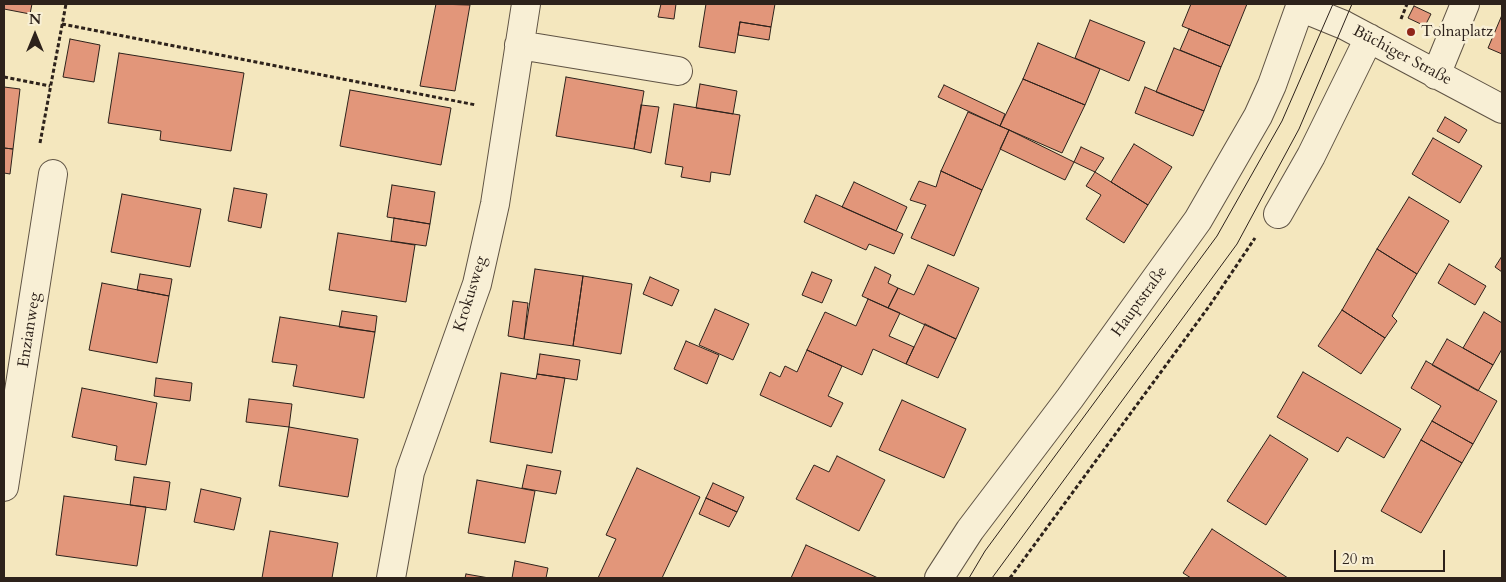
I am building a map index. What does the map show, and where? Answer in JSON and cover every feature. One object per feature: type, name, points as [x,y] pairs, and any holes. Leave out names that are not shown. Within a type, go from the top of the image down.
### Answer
[{"type":"street","name":"Krokusweg","points":[[391,578],[410,472],[477,284],[495,204],[526,4]]},
{"type":"street","points":[[1436,75],[1465,4]]},
{"type":"street","name":"Büchiger Straße","points":[[1301,5],[1369,38],[1502,109]]},
{"type":"street","name":"Hauptstraße","points":[[939,578],[970,530],[1070,398],[1198,220],[1258,116],[1301,5]]},
{"type":"street","points":[[1278,214],[1311,156],[1369,38]]},
{"type":"street","points":[[519,45],[678,71]]},
{"type":"street","name":"Enzianweg","points":[[4,486],[53,174]]},
{"type":"path","points":[[53,174],[37,160],[66,4]]},
{"type":"path","points":[[62,24],[508,112]]},
{"type":"path","points":[[4,77],[50,86]]},
{"type":"path","points":[[1010,578],[1210,305],[1269,216],[1278,214]]},
{"type":"building","points":[[4,4],[32,4],[30,14],[4,9]]},
{"type":"building","points":[[436,4],[470,5],[455,91],[420,86]]},
{"type":"building","points":[[661,4],[676,4],[674,19],[658,17]]},
{"type":"building","points":[[706,4],[775,4],[771,27],[740,22],[735,53],[699,47]]},
{"type":"building","points":[[1191,4],[1247,4],[1230,46],[1182,26]]},
{"type":"building","points":[[1414,6],[1431,14],[1425,26],[1408,18]]},
{"type":"building","points":[[1502,15],[1502,54],[1488,48]]},
{"type":"building","points":[[1090,20],[1145,42],[1129,81],[1075,58]]},
{"type":"building","points":[[740,22],[771,27],[769,40],[738,35]]},
{"type":"building","points":[[1189,29],[1230,46],[1221,67],[1180,50]]},
{"type":"building","points":[[70,39],[100,45],[94,82],[63,77]]},
{"type":"building","points":[[1038,43],[1100,69],[1085,105],[1023,79]]},
{"type":"building","points":[[1174,48],[1221,67],[1204,111],[1156,92]]},
{"type":"building","points":[[119,53],[244,73],[231,151],[160,140],[161,131],[108,123]]},
{"type":"building","points":[[566,77],[644,91],[634,149],[556,136]]},
{"type":"building","points":[[1023,79],[1085,105],[1062,153],[1000,126]]},
{"type":"building","points":[[700,84],[737,91],[733,114],[696,108]]},
{"type":"building","points":[[944,85],[1005,114],[1000,126],[938,97]]},
{"type":"building","points":[[4,87],[20,89],[13,149],[4,148]]},
{"type":"building","points":[[1145,87],[1204,111],[1193,136],[1135,113]]},
{"type":"building","points":[[350,90],[451,108],[441,165],[340,146]]},
{"type":"building","points":[[674,104],[740,115],[730,175],[711,172],[710,182],[681,177],[683,167],[665,164]]},
{"type":"building","points":[[641,105],[659,107],[651,153],[634,149]]},
{"type":"building","points":[[968,112],[1009,130],[982,190],[941,171]]},
{"type":"building","points":[[1445,117],[1467,130],[1459,143],[1437,131]]},
{"type":"building","points":[[1009,130],[1074,162],[1065,180],[1000,149]]},
{"type":"building","points":[[1433,138],[1482,166],[1460,203],[1412,174]]},
{"type":"building","points":[[1134,144],[1172,167],[1148,205],[1111,182]]},
{"type":"building","points":[[1081,147],[1104,158],[1095,172],[1074,162]]},
{"type":"building","points":[[4,148],[13,149],[10,174],[4,173]]},
{"type":"building","points":[[941,171],[982,190],[954,256],[911,238],[926,205],[910,200],[919,181],[936,187]]},
{"type":"building","points":[[1095,172],[1148,205],[1124,243],[1086,219],[1101,195],[1086,186]]},
{"type":"building","points":[[854,182],[907,207],[896,231],[842,207]]},
{"type":"building","points":[[392,185],[435,192],[430,224],[387,217]]},
{"type":"building","points":[[234,188],[267,194],[261,228],[228,221]]},
{"type":"building","points":[[122,194],[201,209],[190,267],[111,252]]},
{"type":"building","points":[[816,195],[903,234],[894,254],[869,244],[866,250],[804,222]]},
{"type":"building","points":[[1409,197],[1449,221],[1417,274],[1377,249]]},
{"type":"building","points":[[394,218],[430,224],[426,246],[391,241]]},
{"type":"building","points":[[338,233],[415,245],[406,302],[329,290]]},
{"type":"building","points":[[1377,249],[1417,274],[1392,316],[1397,321],[1385,338],[1342,310]]},
{"type":"building","points":[[1502,256],[1502,272],[1495,267]]},
{"type":"building","points":[[1449,264],[1486,286],[1475,305],[1438,283]]},
{"type":"building","points":[[928,265],[979,288],[956,339],[888,308],[898,288],[914,295]]},
{"type":"building","points":[[875,267],[891,275],[888,283],[898,288],[888,308],[862,296]]},
{"type":"building","points":[[535,269],[583,276],[573,346],[524,339]]},
{"type":"building","points":[[812,272],[832,280],[822,303],[802,295]]},
{"type":"building","points":[[140,274],[172,279],[169,296],[137,290]]},
{"type":"building","points":[[583,276],[632,284],[621,354],[573,346]]},
{"type":"building","points":[[650,277],[679,290],[672,306],[643,294]]},
{"type":"building","points":[[102,283],[169,296],[157,363],[89,350]]},
{"type":"building","points":[[868,299],[900,313],[889,336],[914,347],[906,364],[873,349],[862,375],[807,350],[825,312],[856,326]]},
{"type":"building","points":[[513,301],[528,303],[524,339],[508,336]]},
{"type":"building","points":[[715,309],[749,324],[733,360],[699,345]]},
{"type":"building","points":[[1342,310],[1385,338],[1361,374],[1318,346]]},
{"type":"building","points":[[342,311],[377,316],[375,332],[339,327]]},
{"type":"building","points":[[1484,312],[1502,323],[1502,349],[1493,365],[1463,348]]},
{"type":"building","points":[[280,317],[375,332],[364,398],[293,386],[297,365],[272,362]]},
{"type":"building","points":[[925,324],[956,339],[938,378],[906,364]]},
{"type":"building","points":[[1447,339],[1493,365],[1478,391],[1432,365]]},
{"type":"building","points":[[686,341],[719,355],[707,384],[674,369]]},
{"type":"building","points":[[807,350],[842,366],[828,396],[843,403],[831,427],[760,395],[770,372],[780,377],[785,366],[797,372]]},
{"type":"building","points":[[540,354],[580,360],[577,380],[537,374]]},
{"type":"building","points":[[1426,361],[1497,401],[1473,444],[1432,421],[1441,406],[1411,388]]},
{"type":"building","points":[[1303,372],[1401,429],[1384,458],[1347,437],[1338,452],[1277,417]]},
{"type":"building","points":[[501,373],[536,379],[537,374],[565,378],[552,453],[490,442]]},
{"type":"building","points":[[156,378],[192,383],[190,401],[154,396]]},
{"type":"building","points":[[82,388],[157,403],[146,465],[115,460],[117,446],[72,437]]},
{"type":"building","points":[[249,399],[292,404],[289,427],[246,422]]},
{"type":"building","points":[[902,400],[966,429],[944,478],[879,450]]},
{"type":"building","points":[[1432,421],[1473,444],[1462,463],[1421,440]]},
{"type":"building","points":[[289,427],[358,439],[348,497],[279,486]]},
{"type":"building","points":[[1270,435],[1308,459],[1266,525],[1227,501]]},
{"type":"building","points":[[1421,440],[1462,463],[1421,533],[1381,511]]},
{"type":"building","points":[[837,456],[885,480],[859,531],[796,499],[814,465],[829,472]]},
{"type":"building","points":[[527,465],[561,471],[556,494],[522,488]]},
{"type":"building","points":[[637,468],[700,497],[662,578],[598,578],[616,539],[606,535]]},
{"type":"building","points":[[134,477],[170,482],[166,510],[130,505]]},
{"type":"building","points":[[477,480],[535,491],[525,543],[468,533]]},
{"type":"building","points":[[713,483],[744,497],[737,512],[706,498]]},
{"type":"building","points":[[201,489],[241,498],[234,530],[194,522]]},
{"type":"building","points":[[64,496],[146,507],[137,566],[56,555]]},
{"type":"building","points":[[706,498],[737,512],[729,527],[699,514]]},
{"type":"building","points":[[1212,529],[1288,578],[1191,578],[1183,573]]},
{"type":"building","points":[[270,531],[338,543],[332,578],[262,578]]},
{"type":"building","points":[[806,545],[878,578],[791,578]]},
{"type":"building","points":[[515,561],[548,568],[546,578],[512,578]]},
{"type":"building","points":[[466,574],[489,578],[465,578]]},
{"type":"tram line","points":[[969,578],[985,551],[1217,236],[1282,121],[1333,4]]},
{"type":"tram line","points":[[992,578],[1237,244],[1299,129],[1352,4]]},
{"type":"place","name":"Tolnaplatz","points":[[1411,32]]}]
